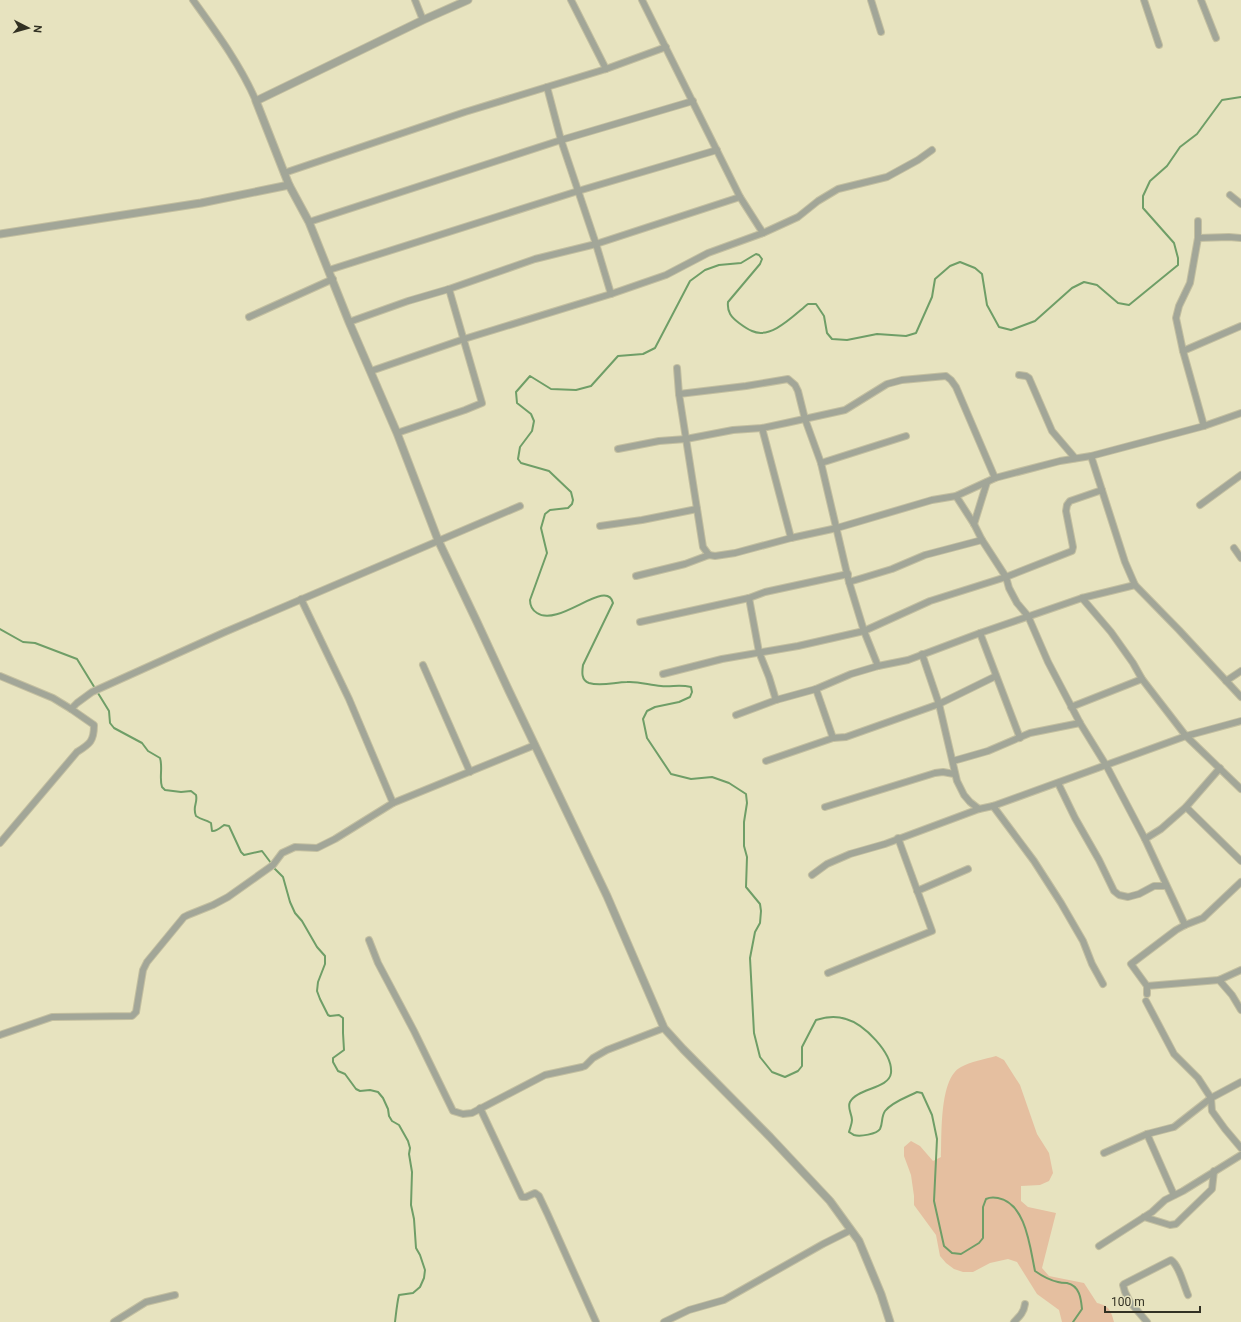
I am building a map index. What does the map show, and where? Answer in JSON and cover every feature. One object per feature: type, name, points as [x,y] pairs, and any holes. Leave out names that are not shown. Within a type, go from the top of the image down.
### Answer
[{"type":"street","points":[[193,0],[233,56],[256,101],[289,185],[308,222],[333,279],[349,322],[398,432],[438,540],[607,896],[664,1028],[682,1049],[770,1137],[830,1201],[859,1241],[881,1294],[890,1322]]},
{"type":"street","points":[[415,0],[423,20]]},
{"type":"street","points":[[256,101],[423,20],[468,0]]},
{"type":"street","points":[[571,0],[606,69]]},
{"type":"street","points":[[642,0],[740,197],[764,233]]},
{"type":"street","points":[[871,0],[881,32]]},
{"type":"street","points":[[1144,0],[1159,45]]},
{"type":"street","points":[[1201,0],[1216,38]]},
{"type":"street","points":[[284,173],[465,112],[606,69],[666,47]]},
{"type":"street","points":[[547,87],[561,140],[611,294]]},
{"type":"street","points":[[308,222],[561,140],[694,102]]},
{"type":"street","points":[[329,270],[578,191],[717,150]]},
{"type":"street","points":[[371,371],[464,339],[611,294],[666,275],[708,253],[764,233],[798,217],[818,201],[838,189],[887,177],[918,160],[932,150]]},
{"type":"street","points":[[0,234],[201,202],[289,185]]},
{"type":"street","points":[[1230,195],[1241,204]]},
{"type":"street","points":[[349,322],[535,259],[596,244],[740,197]]},
{"type":"street","points":[[1198,221],[1198,238],[1190,283],[1179,306],[1176,318],[1183,351],[1204,426]]},
{"type":"street","points":[[1198,238],[1241,238]]},
{"type":"street","points":[[249,317],[333,279]]},
{"type":"street","points":[[398,432],[470,408],[482,402],[449,289]]},
{"type":"street","points":[[1183,351],[1241,326]]},
{"type":"street","points":[[677,368],[686,439],[703,547],[709,555]]},
{"type":"street","points":[[1019,375],[1029,378],[1052,431],[1075,458]]},
{"type":"street","points":[[618,449],[659,441],[686,439],[733,430],[762,428],[805,419],[845,410],[887,384],[902,380],[946,376],[956,387],[995,478]]},
{"type":"street","points":[[680,394],[788,379],[795,385],[805,419],[821,463],[849,582],[864,631],[878,666]]},
{"type":"street","points":[[636,576],[685,564],[709,555],[715,556],[735,553],[791,538],[837,528],[932,500],[956,496],[995,478],[1060,461],[1091,456],[1204,426],[1241,413]]},
{"type":"street","points":[[762,428],[791,538]]},
{"type":"street","points":[[821,463],[906,436]]},
{"type":"street","points":[[1091,456],[1125,562],[1136,585],[1180,630],[1241,697]]},
{"type":"street","points":[[1200,505],[1241,475]]},
{"type":"street","points":[[974,524],[987,482]]},
{"type":"street","points":[[663,674],[722,659],[798,646],[864,631],[930,601],[1006,577],[1072,551],[1073,546],[1066,505],[1070,500],[1102,490]]},
{"type":"street","points":[[956,496],[1006,577],[1009,588],[1017,603],[1028,616],[1048,662],[1071,707],[1106,765],[1145,839],[1185,925]]},
{"type":"street","points":[[71,709],[92,692],[103,687],[301,599],[520,506]]},
{"type":"street","points":[[600,526],[697,509]]},
{"type":"street","points":[[849,582],[892,569],[925,555],[982,540]]},
{"type":"street","points":[[1234,548],[1241,558]]},
{"type":"street","points":[[640,622],[848,574]]},
{"type":"street","points":[[736,715],[776,700],[816,689],[845,676],[878,666],[904,661],[1082,598],[1136,585]]},
{"type":"street","points":[[749,598],[759,652],[776,700]]},
{"type":"street","points":[[1082,598],[1111,632],[1133,663],[1142,679],[1186,736],[1241,789]]},
{"type":"street","points":[[301,599],[349,699],[394,803]]},
{"type":"street","points":[[980,633],[1020,738]]},
{"type":"street","points":[[922,654],[939,704],[953,761],[954,774],[964,795],[979,809]]},
{"type":"street","points":[[423,664],[470,772]]},
{"type":"street","points":[[1226,681],[1241,671]]},
{"type":"street","points":[[0,676],[53,698],[94,725],[94,736],[87,746],[77,752],[0,843]]},
{"type":"street","points":[[766,760],[833,738],[846,737],[939,704],[996,676]]},
{"type":"street","points":[[1071,707],[1142,679]]},
{"type":"street","points":[[816,689],[833,738]]},
{"type":"street","points":[[812,875],[827,864],[850,854],[885,844],[898,838],[1058,783],[1186,736],[1241,721]]},
{"type":"street","points":[[953,761],[988,751],[1030,733],[1080,723]]},
{"type":"street","points":[[0,1035],[52,1017],[132,1016],[136,1012],[145,966],[184,917],[228,897],[273,865],[282,853],[295,847],[317,848],[335,839],[394,803],[535,745]]},
{"type":"street","points":[[1145,839],[1161,829],[1186,807],[1220,768]]},
{"type":"street","points":[[825,807],[935,773],[943,772],[954,774]]},
{"type":"street","points":[[1058,783],[1114,891],[1119,895],[1128,897],[1139,894],[1154,886],[1166,886]]},
{"type":"street","points":[[993,806],[1034,861],[1061,903],[1083,941],[1092,964],[1103,984]]},
{"type":"street","points":[[1186,807],[1241,861]]},
{"type":"street","points":[[828,973],[932,931],[916,891],[898,838]]},
{"type":"street","points":[[916,891],[968,869]]},
{"type":"street","points":[[1241,882],[1203,918],[1185,925],[1131,964],[1147,986],[1147,998],[1174,1054],[1198,1078],[1211,1098],[1212,1111],[1241,1148]]},
{"type":"street","points":[[369,940],[378,963],[414,1031],[453,1111],[463,1114],[472,1113],[545,1075],[582,1068],[593,1058],[607,1050],[664,1028]]},
{"type":"street","points":[[1147,986],[1219,980],[1241,970]]},
{"type":"street","points":[[1219,980],[1232,995],[1241,1010]]},
{"type":"street","points":[[1104,1153],[1147,1134],[1174,1127],[1211,1098],[1241,1082]]},
{"type":"street","points":[[480,1108],[522,1196],[526,1197],[535,1193],[539,1196],[596,1322]]},
{"type":"street","points":[[1147,1134],[1174,1195]]},
{"type":"street","points":[[1099,1246],[1152,1212],[1165,1200],[1241,1157]]},
{"type":"street","points":[[1144,1217],[1170,1225],[1176,1224],[1212,1188],[1214,1171]]},
{"type":"street","points":[[664,1322],[689,1310],[724,1300],[822,1244],[851,1230]]},
{"type":"street","points":[[1147,1322],[1125,1292],[1124,1284],[1171,1260],[1177,1267],[1188,1295]]},
{"type":"street","points":[[114,1322],[146,1302],[175,1296]]},
{"type":"street","points":[[1014,1322],[1020,1316],[1025,1304]]},
{"type":"shaded area","points":[[996,1056],[1004,1060],[1020,1085],[1037,1134],[1049,1153],[1053,1173],[1049,1181],[1040,1185],[1021,1186],[1021,1201],[1028,1207],[1056,1213],[1042,1268],[1049,1276],[1084,1283],[1097,1303],[1109,1309],[1114,1322],[1062,1322],[1059,1310],[1037,1294],[1017,1262],[1008,1259],[990,1263],[973,1272],[963,1272],[954,1269],[940,1256],[936,1235],[914,1205],[911,1175],[904,1156],[904,1147],[911,1141],[920,1146],[933,1161],[941,1157],[942,1122],[945,1095],[954,1073],[965,1065]]},
{"type":"waterway","points":[[1073,1322],[1082,1309],[1079,1293],[1075,1287],[1067,1283],[1060,1283],[1052,1280],[1035,1271],[1028,1239],[1021,1217],[1015,1208],[1007,1202],[995,1197],[986,1199],[983,1207],[983,1238],[979,1243],[961,1254],[952,1253],[944,1246],[934,1201],[937,1139],[932,1115],[922,1093],[917,1092],[900,1100],[888,1108],[884,1113],[880,1129],[878,1131],[860,1136],[849,1132],[852,1120],[849,1106],[850,1102],[859,1094],[885,1082],[891,1073],[887,1057],[882,1048],[869,1033],[853,1022],[839,1017],[816,1020],[802,1047],[802,1066],[798,1071],[785,1077],[772,1072],[760,1057],[754,1033],[750,958],[755,932],[760,923],[761,911],[760,904],[746,887],[747,857],[744,846],[744,822],[747,803],[746,794],[729,783],[712,777],[691,779],[671,774],[647,738],[643,719],[647,711],[655,707],[679,702],[690,697],[692,692],[691,687],[661,686],[631,682],[598,685],[586,682],[583,678],[583,665],[613,603],[609,597],[602,596],[592,599],[569,610],[546,616],[537,613],[530,604],[530,600],[547,553],[541,528],[545,514],[550,510],[568,508],[572,504],[573,500],[571,492],[549,471],[521,463],[518,459],[520,447],[532,431],[534,421],[531,414],[517,403],[516,392],[530,376],[551,389],[576,390],[591,386],[618,356],[643,354],[655,348],[690,281],[705,270],[719,265],[741,263],[756,254],[762,259],[760,264],[728,302],[728,309],[736,321],[748,329],[759,333],[767,332],[782,325],[808,304],[816,304],[824,316],[827,333],[832,339],[847,340],[877,334],[906,336],[916,333],[932,297],[935,279],[950,266],[960,262],[975,268],[982,274],[987,305],[999,327],[1011,330],[1035,321],[1072,288],[1084,282],[1097,285],[1118,303],[1129,305],[1178,265],[1178,258],[1174,243],[1143,208],[1143,196],[1150,181],[1167,166],[1180,147],[1197,134],[1222,100],[1241,97]]},
{"type":"waterway","points":[[0,629],[23,642],[35,643],[77,659],[109,711],[110,723],[114,728],[142,743],[148,751],[160,758],[162,787],[165,790],[181,792],[191,791],[196,795],[196,816],[211,823],[212,831],[224,825],[229,826],[241,852],[244,855],[262,851],[271,863]]},
{"type":"waterway","points":[[275,869],[283,877],[290,902],[295,913],[302,921],[317,947],[325,956],[325,964],[318,982],[317,991],[328,1015],[339,1015],[343,1018],[344,1050],[333,1058],[333,1062],[338,1071],[345,1074],[356,1089],[360,1091],[370,1090],[378,1092],[383,1098],[388,1109],[389,1116],[392,1121],[399,1125],[408,1141],[410,1148],[409,1154],[412,1172],[411,1205],[414,1219],[416,1248],[425,1270],[424,1278],[420,1287],[413,1293],[399,1295],[395,1322]]}]
